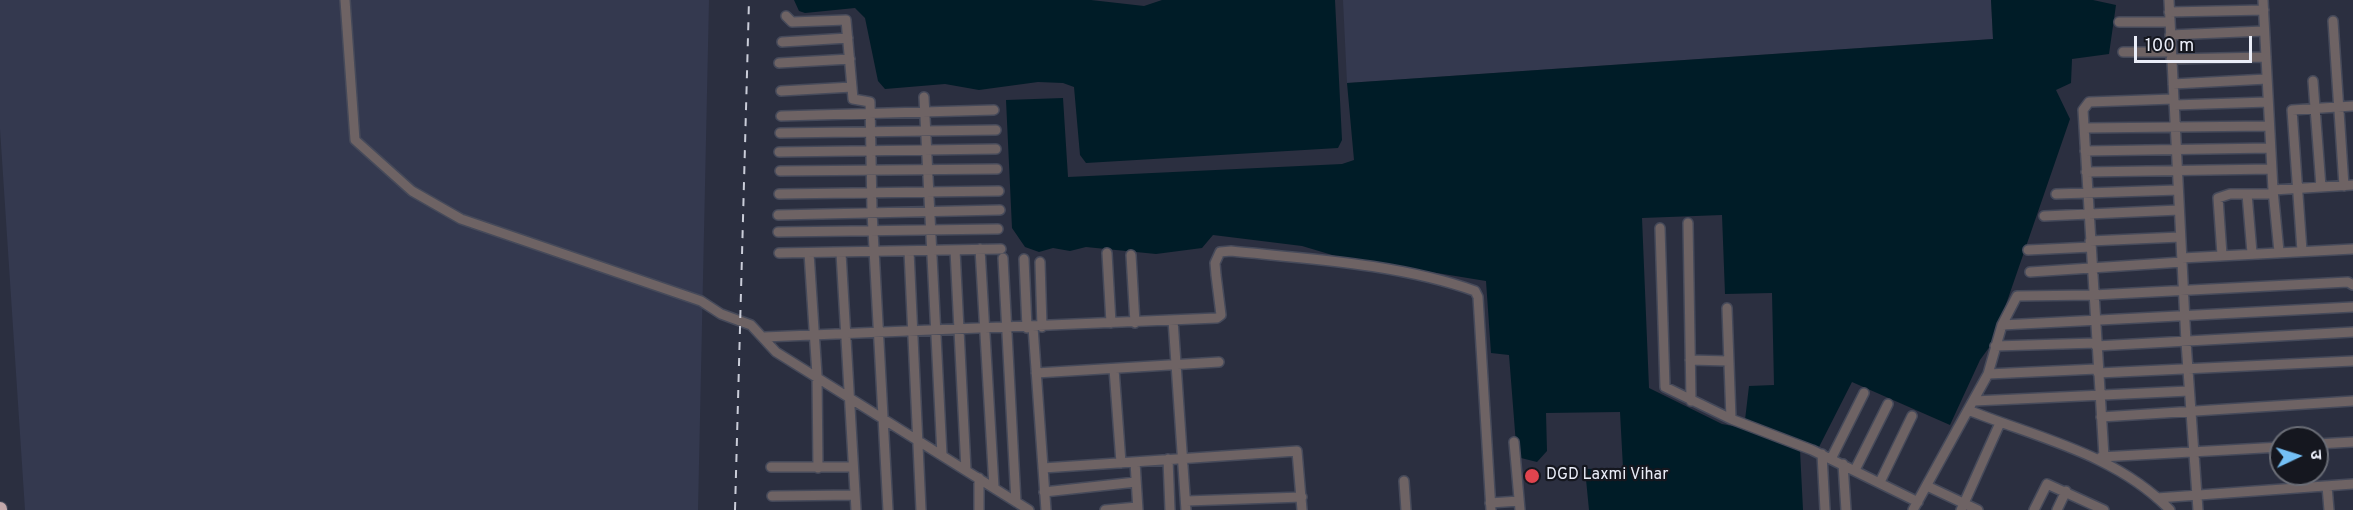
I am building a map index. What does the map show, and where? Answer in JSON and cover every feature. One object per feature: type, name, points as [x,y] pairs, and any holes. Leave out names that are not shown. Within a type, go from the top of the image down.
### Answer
[{"type":"street","points":[[345,0],[355,140],[412,191],[461,219],[701,301],[721,314],[751,325],[776,352],[817,375],[1029,510]]},
{"type":"street","points":[[2169,0],[2183,290],[2198,510]]},
{"type":"street","points":[[2119,22],[2263,5],[2271,169],[2279,252]]},
{"type":"street","points":[[786,16],[792,22],[846,20],[854,100],[870,100],[871,192],[888,510]]},
{"type":"street","points":[[2222,255],[2218,198],[2297,188],[2348,185],[2337,106],[2333,21]]},
{"type":"street","points":[[2170,35],[2265,31]]},
{"type":"street","points":[[782,42],[848,38]]},
{"type":"street","points":[[2123,52],[2266,57]]},
{"type":"street","points":[[779,63],[850,59]]},
{"type":"street","points":[[2173,84],[2267,79]]},
{"type":"street","points":[[2313,81],[2321,187]]},
{"type":"street","points":[[782,91],[852,87]]},
{"type":"street","points":[[924,97],[942,455]]},
{"type":"street","points":[[2104,457],[2097,371],[2084,110],[2089,102],[2268,102]]},
{"type":"street","points":[[2302,251],[2292,110],[2353,106]]},
{"type":"street","points":[[781,116],[994,110]]},
{"type":"street","points":[[2084,128],[2269,126]]},
{"type":"street","points":[[780,133],[996,130]]},
{"type":"street","points":[[2085,151],[2176,151],[2270,147]]},
{"type":"street","points":[[779,152],[996,149]]},
{"type":"street","points":[[780,171],[997,169]]},
{"type":"street","points":[[2086,172],[2271,169]]},
{"type":"street","points":[[2056,194],[2178,190]]},
{"type":"street","points":[[779,194],[999,191]]},
{"type":"street","points":[[2247,194],[2252,253]]},
{"type":"street","points":[[778,215],[1000,210]]},
{"type":"street","points":[[2044,216],[2179,210]]},
{"type":"street","points":[[1688,223],[1691,400]]},
{"type":"street","points":[[1660,228],[1664,384],[1667,389],[1731,419],[1772,432],[1843,464],[1880,482],[1915,506],[1988,374],[2002,325],[2017,296],[2093,295],[2348,282],[2353,285]]},
{"type":"street","points":[[778,232],[998,229]]},
{"type":"street","points":[[2028,250],[2180,237]]},
{"type":"street","points":[[980,249],[994,488]]},
{"type":"street","points":[[778,253],[980,249],[1002,253],[1016,501]]},
{"type":"street","points":[[2030,272],[2222,255],[2353,249]]},
{"type":"street","points":[[955,250],[966,470]]},
{"type":"street","points":[[764,337],[1034,327],[1220,317],[1215,263],[1220,252],[1231,250],[1384,270],[1450,282],[1475,291],[1478,297],[1491,506],[1520,506],[1514,442]]},
{"type":"street","points":[[909,251],[920,440],[921,510]]},
{"type":"street","points":[[809,253],[817,375],[818,468]]},
{"type":"street","points":[[841,253],[856,510]]},
{"type":"street","points":[[1107,253],[1110,323]]},
{"type":"street","points":[[1131,255],[1135,322]]},
{"type":"street","points":[[1024,259],[1034,327],[1046,510]]},
{"type":"street","points":[[1034,327],[1040,262]]},
{"type":"street","points":[[2002,325],[2353,307]]},
{"type":"street","points":[[1727,308],[1731,419]]},
{"type":"street","points":[[1173,320],[1186,506],[1228,505],[1254,499],[1302,497]]},
{"type":"street","points":[[1995,346],[2186,342],[2353,332]]},
{"type":"street","points":[[1690,360],[1728,361]]},
{"type":"street","points":[[1988,374],[2188,371],[2353,361]]},
{"type":"street","points":[[1036,373],[1219,362]]},
{"type":"street","points":[[1114,369],[1121,463]]},
{"type":"street","points":[[1974,402],[2189,392]]},
{"type":"street","points":[[1825,510],[1827,457],[1864,393]]},
{"type":"street","points":[[2101,417],[2353,401]]},
{"type":"street","points":[[1855,470],[1888,404]]},
{"type":"street","points":[[1968,410],[2092,457],[2130,476],[2170,510]]},
{"type":"street","points":[[1880,482],[1912,416]]},
{"type":"street","points":[[1963,507],[2000,423]]},
{"type":"street","points":[[2329,443],[2353,442]]},
{"type":"street","points":[[2092,457],[2193,454],[2269,448]]},
{"type":"street","points":[[1043,468],[1297,451],[1302,510]]},
{"type":"street","points":[[1168,459],[1170,510]]},
{"type":"street","points":[[1105,510],[1137,509],[1135,462]]},
{"type":"street","points":[[1843,464],[1846,510]]},
{"type":"street","points":[[771,467],[854,467]]},
{"type":"street","points":[[979,478],[980,510]]},
{"type":"street","points":[[1404,481],[1406,510]]},
{"type":"street","points":[[1044,492],[1136,483]]},
{"type":"street","points":[[2034,510],[2046,484],[2104,510]]},
{"type":"street","points":[[2329,486],[2353,484]]},
{"type":"street","points":[[1927,486],[1963,507],[1978,510]]},
{"type":"street","points":[[2157,498],[2327,486],[2329,510]]},
{"type":"street","points":[[2057,510],[2066,491]]},
{"type":"street","points":[[772,496],[855,495]]},
{"type":"street","points":[[1254,499],[1254,510]]},
{"type":"street","points":[[2080,510],[2084,500]]},
{"type":"shaded area","points":[[0,0],[709,0],[698,510],[25,510],[0,129]]},
{"type":"shaded area","points":[[794,0],[1091,0],[1144,6],[1162,0],[1335,0],[1342,140],[1338,148],[1086,163],[1080,155],[1074,87],[1063,83],[1038,82],[979,90],[945,84],[885,89],[878,81],[865,18],[855,8],[805,13],[799,11]]},
{"type":"shaded area","points":[[1343,0],[1991,0],[1993,39],[1347,83]]},
{"type":"shaded area","points":[[1991,0],[2093,0],[2116,5],[2109,54],[2072,59],[2071,83],[2056,90],[2070,119],[1993,342],[1980,360],[1950,425],[1852,382],[1819,447],[1745,420],[1749,386],[1774,385],[1772,293],[1725,294],[1722,215],[1642,218],[1649,388],[1722,424],[1769,433],[1800,450],[1803,510],[1589,510],[1585,469],[1623,468],[1620,412],[1546,413],[1547,451],[1537,462],[1517,457],[1509,355],[1491,353],[1486,281],[1339,257],[1302,246],[1213,235],[1202,248],[1156,254],[1086,247],[1070,251],[1053,248],[1039,252],[1025,247],[1012,228],[1006,100],[1063,98],[1068,177],[1342,164],[1354,160],[1347,83],[1993,39]]},
{"type":"railway","points":[[735,510],[749,0]]},
{"type":"place","name":"DGD Laxmi Vihar","points":[[1532,476]]}]
